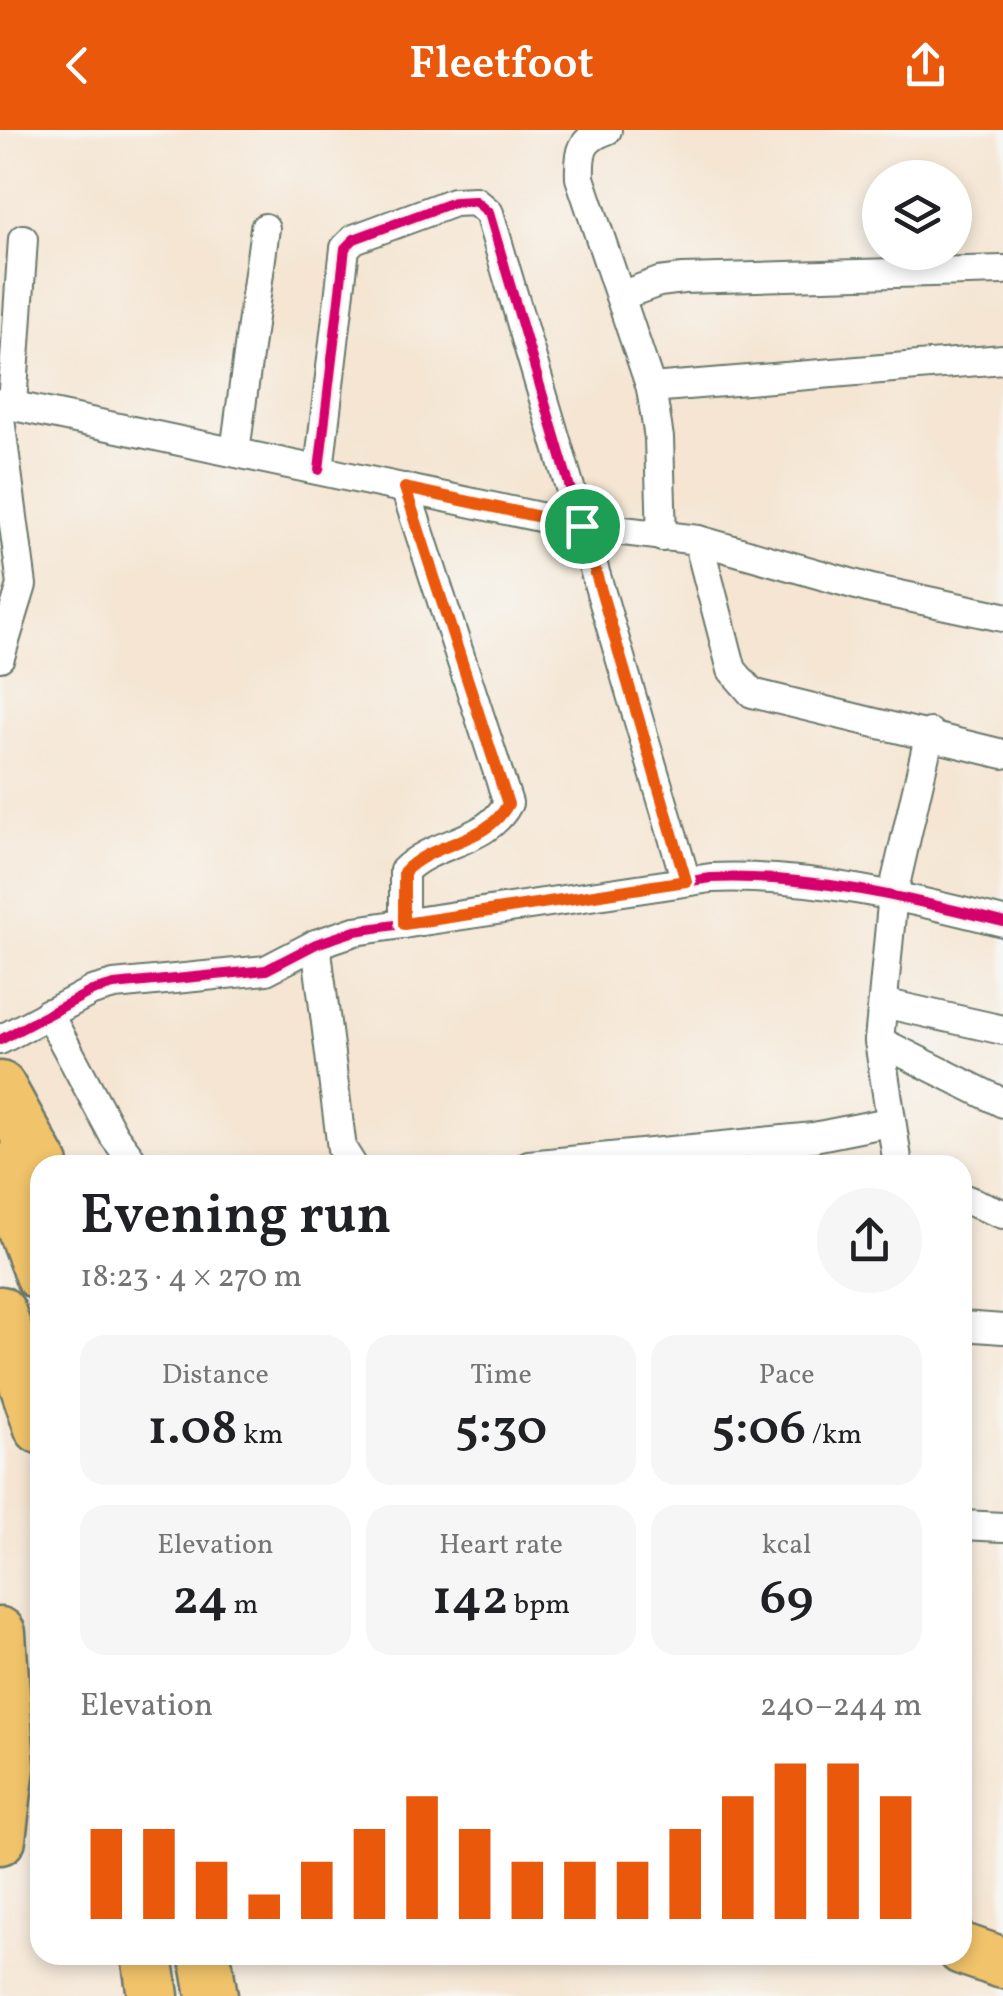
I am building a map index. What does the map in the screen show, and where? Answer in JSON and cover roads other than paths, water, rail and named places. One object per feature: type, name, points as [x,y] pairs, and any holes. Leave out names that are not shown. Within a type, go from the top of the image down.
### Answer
[{"type":"highway","points":[[0,1086],[38,1155]]},
{"type":"highway","points":[[0,1169],[30,1248]]},
{"type":"highway","points":[[0,1312],[30,1399]]},
{"type":"highway","points":[[0,1633],[9,1767],[0,1840]]},
{"type":"highway","points":[[972,1952],[1003,1963]]},
{"type":"highway","points":[[148,1965],[153,1996]]},
{"type":"highway","points":[[207,1965],[212,1996]]},
{"type":"street","points":[[607,130],[585,140],[579,154],[580,178],[651,388],[659,438],[662,537]]},
{"type":"street","points":[[318,470],[344,248],[354,239],[454,202],[475,202],[489,213],[686,881]]},
{"type":"street","points":[[234,452],[265,228]]},
{"type":"street","points":[[0,657],[22,586],[4,409],[23,240]]},
{"type":"street","points":[[620,296],[683,279],[1003,270]]},
{"type":"street","points":[[651,388],[1003,359]]},
{"type":"street","points":[[4,409],[234,452],[582,526],[698,540],[871,588],[1003,617]]},
{"type":"street","points":[[404,924],[404,872],[414,861],[492,828],[508,804],[405,488]]},
{"type":"street","points":[[698,540],[732,670],[752,693],[1003,754]]},
{"type":"street","points":[[896,1155],[879,1041],[893,894],[930,734]]},
{"type":"street","points":[[0,1040],[48,1012],[114,985],[266,970],[316,944],[355,932],[686,881],[757,878],[893,894],[1003,922]]},
{"type":"street","points":[[316,944],[346,1155]]},
{"type":"street","points":[[883,1003],[1003,1030]]},
{"type":"street","points":[[48,1012],[114,1136],[128,1155]]},
{"type":"street","points":[[879,1041],[1003,1103]]},
{"type":"street","points":[[631,1155],[814,1137],[889,1122]]},
{"type":"street","points":[[972,1202],[1003,1214]]},
{"type":"street","points":[[972,1327],[1003,1329]]},
{"type":"street","points":[[972,1525],[1003,1526]]}]
